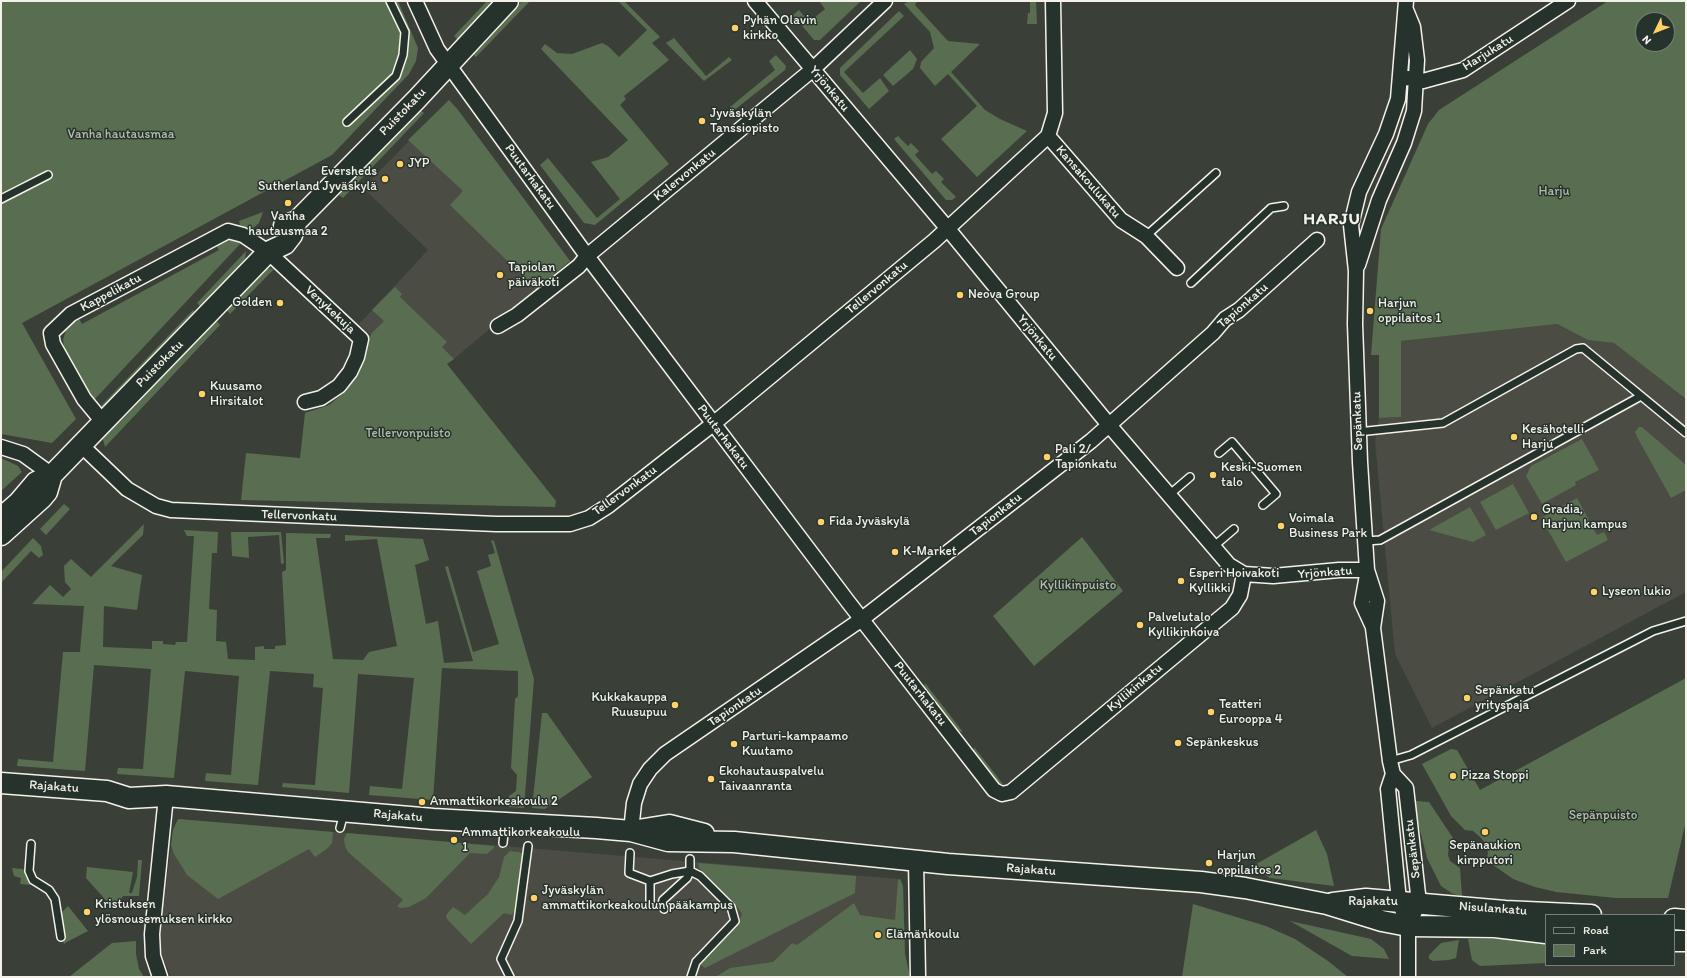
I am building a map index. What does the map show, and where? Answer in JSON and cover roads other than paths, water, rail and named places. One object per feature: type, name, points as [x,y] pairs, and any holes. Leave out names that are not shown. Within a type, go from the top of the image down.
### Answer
[{"type":"main road","name":"Puistokatu","points":[[1,534],[8,517],[47,492],[52,475],[268,252],[274,234],[283,227],[297,221],[508,1]]},
{"type":"main road","name":"Rajakatu","points":[[1,783],[107,791],[129,798],[166,796],[342,820],[506,823],[631,831],[669,825],[734,842],[916,860],[1201,882],[1245,888],[1327,904],[1382,921],[1408,926]]},
{"type":"main road","name":"Rajakatu","points":[[1327,904],[1366,899],[1419,903]]},
{"type":"main road","name":"Nisulankatu","points":[[1419,903],[1505,911],[1570,914]]},
{"type":"main road","points":[[1675,919],[1686,920]]},
{"type":"main road","name":"Nisulankatu","points":[[1408,926],[1495,927],[1545,933]]},
{"type":"main road","points":[[1675,941],[1686,941]]},
{"type":"street","name":"Puutarhakatu","points":[[415,1],[433,41],[448,65],[587,256],[713,424],[994,790],[1002,794],[1011,792]]},
{"type":"street","name":"Yrjönkatu","points":[[755,1],[948,229],[1109,425],[1229,565],[1244,574],[1273,576],[1339,570],[1368,570]]},
{"type":"street","name":"Kalervonkatu","points":[[498,326],[517,315],[579,266],[587,256],[812,70],[885,1]]},
{"type":"street","name":"Kansakoulukatu","points":[[1053,1],[1055,113],[1048,136],[1121,220],[1146,236],[1177,268]]},
{"type":"street","name":"Harjukatu","points":[[1400,78],[1423,81],[1463,70],[1568,1]]},
{"type":"street","name":"Sepänkatu","points":[[1356,271],[1379,200],[1404,143],[1414,111],[1417,60],[1413,27],[1406,5]]},
{"type":"street","name":"Sepänkatu","points":[[1406,5],[1400,48],[1398,99],[1386,134],[1359,192],[1351,225],[1356,271],[1355,324],[1358,432],[1368,570],[1362,603],[1373,628],[1392,767],[1388,789],[1399,901],[1408,926],[1408,977]]},
{"type":"street","name":"Tellervonkatu","points":[[81,446],[127,489],[156,506],[171,510],[496,524],[570,524],[589,518],[608,506],[713,424],[948,229],[1048,136]]},
{"type":"street","name":"Kappelikatu","points":[[103,422],[84,399],[53,344],[51,333],[71,314],[228,231],[243,235],[268,252]]},
{"type":"street","name":"Tapionkatu","points":[[631,831],[634,803],[640,784],[650,769],[665,754],[862,619],[1109,425],[1213,334],[1225,319],[1240,310],[1317,240]]},
{"type":"street","name":"Venykekuja","points":[[268,252],[361,340],[350,372],[339,386],[321,398],[305,402]]},
{"type":"street","points":[[1,447],[23,454],[52,475]]},
{"type":"street","name":"Kyllikinkatu","points":[[1011,792],[1232,608],[1240,595],[1244,574]]},
{"type":"street","name":"Sepänkatu","points":[[1392,767],[1406,788],[1419,903],[1408,926]]},
{"type":"street","points":[[160,977],[153,956],[152,934],[166,796]]},
{"type":"street","points":[[916,860],[918,977]]},
{"type":"lane","points":[[347,122],[396,76],[403,55],[404,32],[390,1]]},
{"type":"lane","points":[[1146,236],[1216,173]]},
{"type":"lane","points":[[1,199],[48,175]]},
{"type":"lane","points":[[1191,283],[1271,208],[1284,206]]},
{"type":"lane","points":[[1358,432],[1443,423],[1576,349],[1583,348],[1686,433]]},
{"type":"lane","points":[[1366,541],[1380,540],[1641,396]]},
{"type":"lane","points":[[1220,453],[1232,442],[1257,471],[1276,494],[1263,505]]},
{"type":"lane","points":[[1169,495],[1190,477]]},
{"type":"lane","points":[[1213,547],[1234,529]]},
{"type":"lane","points":[[1392,767],[1411,755],[1653,631],[1686,621]]},
{"type":"lane","points":[[503,843],[506,823]]},
{"type":"lane","points":[[30,844],[29,871],[33,880],[49,890],[55,899],[61,937]]},
{"type":"lane","points":[[510,977],[502,959],[518,921],[528,846]]},
{"type":"lane","points":[[630,853],[629,873],[650,881],[672,874],[690,872],[700,876],[731,907],[735,921],[696,962],[690,977]]},
{"type":"lane","points":[[664,909],[662,904],[663,900],[687,878],[690,872],[690,859]]},
{"type":"lane","points":[[650,881],[650,902]]},
{"type":"place","name":"Pyhän Olavin kirkko","points":[[735,28]]},
{"type":"place","name":"Jyväskylän Tanssiopisto","points":[[702,121]]},
{"type":"place","name":"JYP","points":[[400,164]]},
{"type":"place","name":"Eversheds Sutherland Jyväskylä","points":[[385,179]]},
{"type":"place","name":"Vanha hautausmaa 2","points":[[288,203]]},
{"type":"place","name":"Tapiolan päiväkoti","points":[[500,275]]},
{"type":"place","name":"Neova Group","points":[[960,295]]},
{"type":"place","name":"Golden","points":[[280,303]]},
{"type":"place","name":"Harjun oppilaitos 1","points":[[1370,311]]},
{"type":"place","name":"Kuusamo Hirsitalot","points":[[202,394]]},
{"type":"place","name":"Kesähotelli Harju","points":[[1514,437]]},
{"type":"place","name":"Pali 2/ Tapionkatu","points":[[1047,457]]},
{"type":"place","name":"Keski-Suomen talo","points":[[1213,475]]},
{"type":"place","name":"Gradia, Harjun kampus","points":[[1534,517]]},
{"type":"place","name":"Fida Jyväskylä","points":[[821,522]]},
{"type":"place","name":"Voimala Business Park","points":[[1281,526]]},
{"type":"place","name":"K-Market","points":[[895,552]]},
{"type":"place","name":"Esperi Hoivakoti Kyllikki","points":[[1181,581]]},
{"type":"place","name":"Lyseon lukio","points":[[1594,592]]},
{"type":"place","name":"Palvelutalo Kyllikinhoiva","points":[[1140,625]]},
{"type":"place","name":"Sepänkatu yrityspaja","points":[[1467,698]]},
{"type":"place","name":"Kukkakauppa Ruusupuu","points":[[675,705]]},
{"type":"place","name":"Teatteri Eurooppa 4","points":[[1211,712]]},
{"type":"place","name":"Sepänkeskus","points":[[1178,743]]},
{"type":"place","name":"Parturi-kampaamo Kuutamo","points":[[734,744]]},
{"type":"place","name":"Pizza Stoppi","points":[[1453,776]]},
{"type":"place","name":"Ekohautauspalvelu Taivaanranta","points":[[711,779]]},
{"type":"place","name":"Ammattikorkeakoulu 2","points":[[422,802]]},
{"type":"place","name":"Sepänaukion kirpputori","points":[[1485,832]]},
{"type":"place","name":"Ammattikorkeakoulu 1","points":[[454,840]]},
{"type":"place","name":"Harjun oppilaitos 2","points":[[1209,863]]},
{"type":"place","name":"Jyväskylän ammattikorkeakoulun pääkampus","points":[[534,898]]},
{"type":"place","name":"Kristuksen ylösnousemuksen kirkko","points":[[87,912]]},
{"type":"place","name":"Elämänkoulu","points":[[878,935]]},
{"type":"district","name":"HARJU","points":[[1332,220]]},
{"type":"park label","name":"Vanha hautausmaa","points":[[121,135]]},
{"type":"park label","name":"Harju","points":[[1554,192]]},
{"type":"park label","name":"Tellervonpuisto","points":[[408,434]]},
{"type":"park label","name":"Kyllikinpuisto","points":[[1078,586]]},
{"type":"park label","name":"Sepänpuisto","points":[[1603,816]]}]
